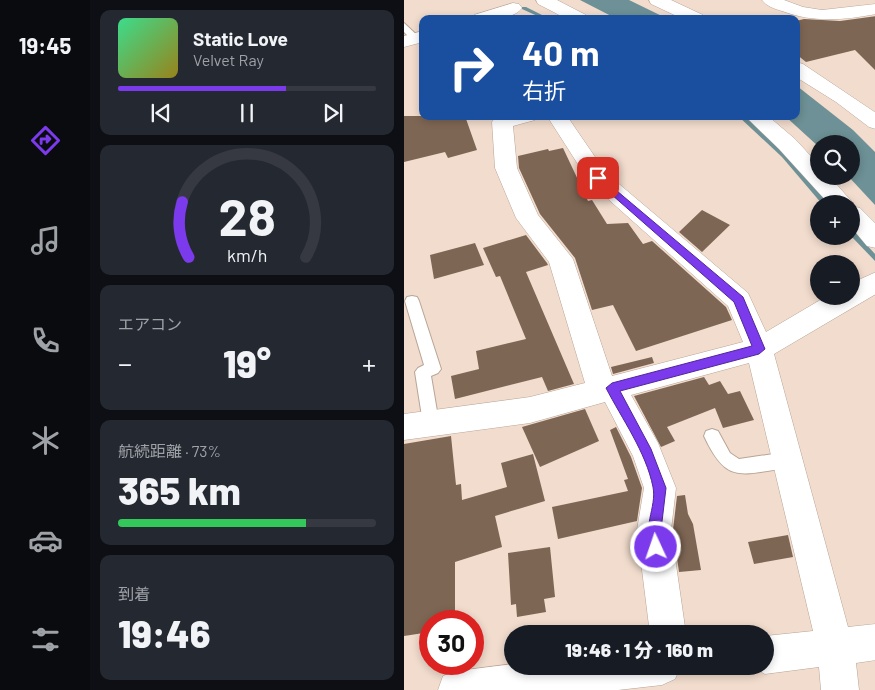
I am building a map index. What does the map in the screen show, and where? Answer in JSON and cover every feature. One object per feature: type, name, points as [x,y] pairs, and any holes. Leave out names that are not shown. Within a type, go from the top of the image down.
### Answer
[{"type":"street","points":[[544,0],[572,15]]},
{"type":"street","points":[[657,0],[689,15]]},
{"type":"street","points":[[770,0],[784,7],[820,16],[835,16],[875,9]]},
{"type":"street","points":[[494,15],[514,9]]},
{"type":"street","points":[[800,70],[844,98],[875,123]]},
{"type":"street","points":[[511,120],[502,122],[506,168],[528,218],[561,258],[607,389],[647,453],[660,488],[654,530],[667,625]]},
{"type":"street","points":[[560,120],[598,178],[739,300],[759,349],[835,647],[840,690]]},
{"type":"street","points":[[760,120],[787,144],[834,195]]},
{"type":"street","points":[[860,223],[875,240]]},
{"type":"street","points":[[860,290],[875,281]]},
{"type":"street","points":[[404,427],[530,410],[759,349],[835,305]]},
{"type":"street","points":[[774,654],[875,642]]},
{"type":"street","points":[[457,690],[585,675]]},
{"type":"lane","points":[[412,301],[433,369],[423,372],[431,424]]},
{"type":"lane","points":[[712,436],[724,458],[737,467],[787,460]]},
{"type":"water","points":[[580,0],[629,0],[660,15],[609,15]]},
{"type":"water","points":[[800,88],[858,135],[810,135],[810,139],[789,120],[800,120]]},
{"type":"water","points":[[860,137],[875,152],[875,205],[856,185],[860,185]]},
{"type":"building","points":[[876,16],[876,71],[855,50],[806,62],[800,57],[800,20],[840,21]]},
{"type":"building","points":[[404,116],[419,116],[419,120],[466,120],[477,150],[448,158],[445,152],[404,162]]},
{"type":"building","points":[[563,148],[588,201],[592,200],[607,224],[628,223],[643,244],[652,241],[726,307],[732,320],[636,351],[613,305],[592,310],[575,258],[540,214],[519,168],[518,156],[548,149],[549,151]]},
{"type":"building","points":[[702,210],[730,225],[702,252],[679,232]]},
{"type":"building","points":[[526,235],[548,265],[526,272],[574,384],[548,391],[542,377],[455,399],[451,376],[479,369],[476,351],[526,339],[500,276],[496,277],[483,248]]},
{"type":"building","points":[[475,243],[484,265],[434,279],[430,255]]},
{"type":"building","points":[[652,357],[654,363],[613,374],[611,367]]},
{"type":"building","points":[[704,377],[709,385],[720,381],[728,394],[740,391],[754,420],[723,428],[715,408],[667,427],[675,441],[661,447],[634,396]]},
{"type":"building","points":[[585,409],[599,441],[540,467],[522,427]]},
{"type":"building","points":[[616,427],[631,457],[642,488],[637,521],[558,539],[552,507],[628,491],[624,480],[628,479],[610,430]]},
{"type":"building","points":[[451,436],[456,485],[461,484],[462,500],[507,487],[501,463],[533,454],[545,501],[495,516],[502,547],[455,562],[455,610],[419,610],[419,634],[404,636],[404,444]]},
{"type":"building","points":[[685,495],[688,514],[693,524],[701,570],[679,572],[673,530],[677,496]]},
{"type":"building","points":[[788,535],[793,557],[754,564],[748,542]]},
{"type":"building","points":[[550,547],[555,597],[544,599],[546,612],[517,617],[516,604],[511,605],[508,553]]},
{"type":"waterway","points":[[524,8],[539,15]]},
{"type":"waterway","points":[[745,120],[784,156],[818,195]]},
{"type":"waterway","points":[[860,242],[876,260]]},
{"type":"route","points":[[598,178],[739,300],[759,349],[612,388],[647,453],[660,488],[654,530],[656,547]]}]
